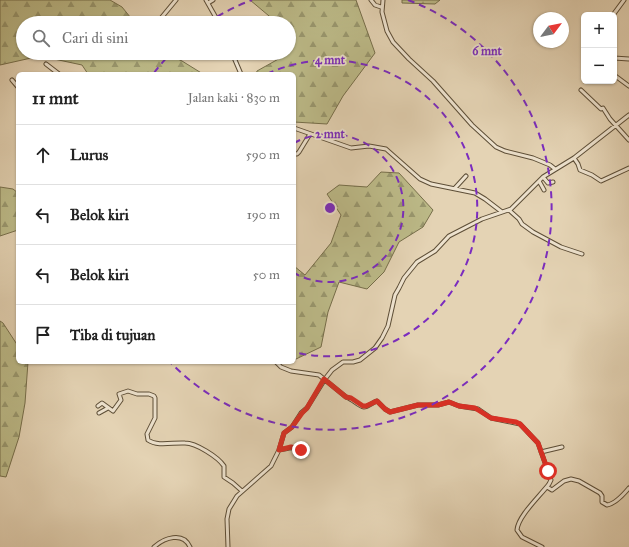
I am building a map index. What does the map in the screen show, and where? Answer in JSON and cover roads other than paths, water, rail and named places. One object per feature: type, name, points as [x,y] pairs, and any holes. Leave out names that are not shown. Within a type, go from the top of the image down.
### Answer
[{"type":"street","points":[[163,16],[176,0]]},
{"type":"street","points":[[214,0],[207,2],[215,16]]},
{"type":"street","points":[[371,0],[375,6],[381,7]]},
{"type":"street","points":[[383,0],[381,7],[387,31],[395,45],[429,77],[482,134],[496,147],[505,152],[533,158],[550,165],[555,169]]},
{"type":"street","points":[[615,12],[624,0]]},
{"type":"street","points":[[617,58],[629,59]]},
{"type":"street","points":[[235,60],[240,72]]},
{"type":"street","points":[[46,64],[56,72]]},
{"type":"street","points":[[617,77],[629,86]]},
{"type":"street","points":[[12,80],[16,85]]},
{"type":"street","points":[[581,90],[601,109],[602,108],[629,140]]},
{"type":"street","points":[[228,547],[227,519],[233,503],[242,491],[271,466],[279,450],[284,433],[292,427],[307,408],[324,379],[332,370],[343,362],[360,360],[375,348],[388,326],[398,288],[417,262],[435,251],[449,236],[482,219],[509,210],[543,177],[574,158],[629,115]]},
{"type":"street","points":[[296,129],[351,148],[369,146],[386,149],[420,180],[431,184],[474,193],[485,199],[502,212]]},
{"type":"street","points":[[296,154],[299,152],[310,134]]},
{"type":"street","points":[[574,158],[580,170],[601,181],[629,168]]},
{"type":"street","points":[[455,188],[466,176]]},
{"type":"street","points":[[543,177],[548,183],[553,182]]},
{"type":"street","points":[[539,181],[544,190]]},
{"type":"street","points":[[509,210],[519,219],[522,224],[534,232],[561,247],[582,254]]},
{"type":"street","points":[[278,364],[281,367],[291,371],[316,373],[346,397],[351,398],[363,406],[377,401],[390,412],[418,405],[438,405],[449,402],[459,406],[475,408],[491,418],[520,424],[537,441],[551,480],[547,487],[527,510],[517,526],[518,534],[542,547]]},
{"type":"street","points":[[98,406],[102,403],[112,411],[121,400],[119,394],[126,391],[154,396],[156,417],[147,434],[148,440],[156,443],[186,443],[213,454],[224,466],[224,478],[233,483],[242,491]]},
{"type":"street","points":[[99,413],[108,408]]},
{"type":"street","points":[[279,450],[291,447],[305,452]]},
{"type":"street","points":[[541,452],[562,447]]},
{"type":"street","points":[[547,487],[552,490],[564,480],[575,479],[600,493],[602,503],[607,505],[611,504],[629,488]]},
{"type":"street","points":[[154,547],[166,539],[178,537],[186,541],[190,547]]}]
